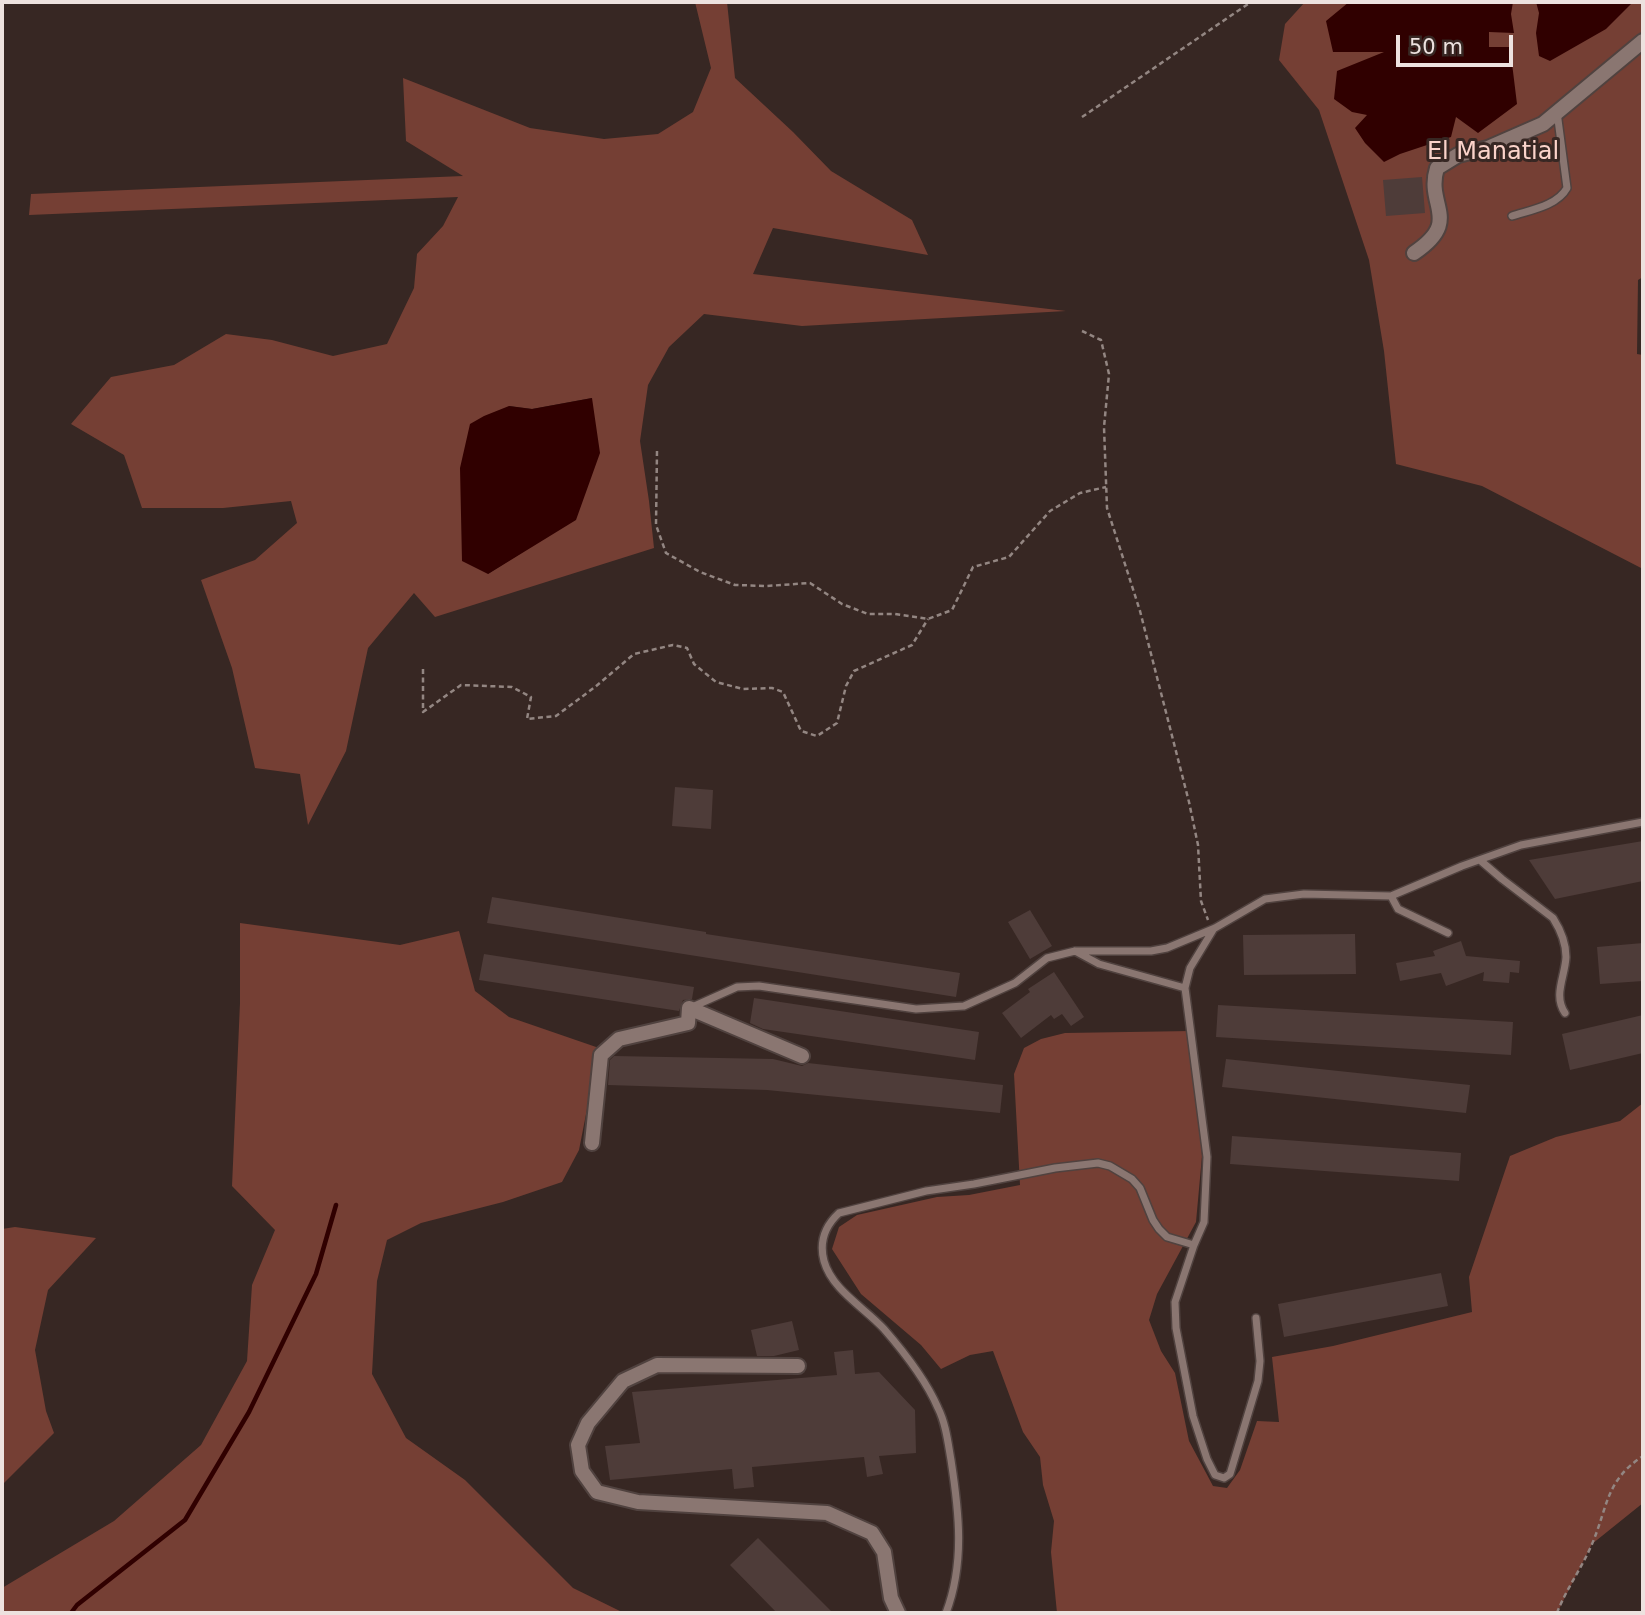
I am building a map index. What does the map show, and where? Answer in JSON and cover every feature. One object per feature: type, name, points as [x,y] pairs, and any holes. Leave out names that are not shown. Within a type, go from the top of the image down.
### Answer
[{"type":"street","points":[[1414,253],[1430,243],[1441,218],[1434,181],[1437,168],[1458,155],[1488,148],[1531,130],[1643,41]]},
{"type":"street","points":[[593,1143],[601,1055],[619,1039],[688,1023],[689,1008],[802,1056]]},
{"type":"street","points":[[798,1366],[657,1364],[623,1381],[588,1423],[578,1446],[582,1471],[597,1492],[638,1502],[827,1513],[872,1533],[884,1552],[891,1598],[898,1613]]},
{"type":"lane","points":[[1512,216],[1554,201],[1563,195],[1567,188],[1557,112]]},
{"type":"lane","points":[[689,1008],[737,987],[759,985],[916,1009],[964,1006],[1015,984],[1046,958],[1075,951],[1151,951],[1167,948],[1215,928],[1265,899],[1304,894],[1391,896],[1521,845],[1643,822]]},
{"type":"lane","points":[[1481,861],[1553,918],[1558,926],[1566,956],[1559,1000],[1565,1013]]},
{"type":"lane","points":[[1391,896],[1398,909],[1448,933]]},
{"type":"lane","points":[[1215,928],[1190,968],[1185,988],[1207,1157],[1204,1222],[1175,1302],[1176,1328],[1193,1416],[1207,1459],[1215,1475],[1224,1478],[1230,1474],[1258,1381],[1260,1361],[1256,1318]]},
{"type":"lane","points":[[1075,951],[1099,964],[1185,988]]},
{"type":"lane","points":[[946,1613],[957,1575],[961,1534],[947,1436],[939,1409],[915,1368],[883,1328],[844,1293],[825,1263],[822,1246],[831,1221],[839,1213],[926,1191],[1098,1163],[1110,1166],[1132,1179],[1140,1188],[1158,1229],[1167,1237],[1194,1245]]},
{"type":"path","points":[[1082,117],[1251,2]]},
{"type":"path","points":[[1082,331],[1101,340],[1109,374],[1104,427],[1107,508],[1140,611],[1189,802],[1198,845],[1201,901],[1206,917],[1215,928]]},
{"type":"path","points":[[657,451],[656,524],[666,553],[700,572],[735,585],[810,583],[842,604],[869,614],[895,614],[928,619],[952,610],[973,567],[1009,557],[1050,511],[1080,493],[1106,487]]},
{"type":"path","points":[[422,669],[422,712],[461,685],[512,687],[531,697],[527,719],[556,716],[634,654],[673,645],[687,648],[694,664],[716,682],[743,689],[772,688],[783,692],[802,731],[817,736],[836,723],[846,686],[855,671],[912,645],[928,619]]},
{"type":"path","points":[[1557,1613],[1592,1544],[1610,1489],[1635,1461],[1643,1456]]},
{"type":"green space","points":[[695,2],[727,2],[735,78],[831,171],[912,220],[928,255],[773,228],[753,274],[1066,311],[802,326],[704,314],[669,347],[648,385],[640,441],[654,548],[435,617],[414,593],[368,648],[346,751],[308,825],[300,774],[255,768],[232,668],[201,580],[255,560],[297,523],[291,501],[223,508],[142,508],[124,455],[71,424],[111,377],[174,365],[226,334],[272,340],[333,356],[387,344],[414,288],[417,254],[443,226],[458,197],[29,215],[31,194],[463,176],[406,141],[403,78],[530,128],[604,139],[658,134],[693,112],[711,68]],"holes":[[[592,398],[521,553],[488,574],[509,406],[532,409]]]},
{"type":"green space","name":"El Manatial","points":[[1305,2],[1643,2],[1643,277],[1638,280],[1637,354],[1643,355],[1643,569],[1482,486],[1396,464],[1384,351],[1369,260],[1319,110],[1279,60],[1285,24]]},
{"type":"green space","points":[[240,923],[400,945],[459,931],[475,991],[509,1017],[599,1048],[579,1150],[562,1182],[503,1202],[421,1223],[387,1240],[377,1281],[372,1374],[406,1438],[465,1480],[573,1588],[624,1613],[2,1613],[2,1588],[114,1521],[201,1445],[247,1361],[252,1285],[275,1230],[232,1186],[240,1003]]},
{"type":"green space","points":[[1191,1031],[1202,1156],[1196,1222],[1157,1294],[1149,1320],[1161,1351],[1175,1373],[1189,1441],[1213,1486],[1227,1488],[1240,1470],[1257,1421],[1279,1422],[1272,1357],[1333,1346],[1472,1312],[1469,1277],[1510,1156],[1556,1137],[1620,1121],[1643,1103],[1643,1503],[1592,1544],[1557,1613],[1057,1613],[1051,1552],[1054,1521],[1043,1485],[1040,1457],[1023,1432],[993,1351],[970,1355],[941,1369],[921,1345],[861,1294],[832,1249],[839,1227],[857,1215],[937,1197],[969,1195],[1020,1185],[1014,1074],[1024,1048],[1041,1039],[1065,1033]]},
{"type":"green space","points":[[15,1227],[96,1238],[48,1290],[35,1350],[46,1411],[54,1433],[2,1485],[2,1229]]},
{"type":"shaded area","points":[[1349,2],[1513,2],[1511,14],[1514,33],[1489,32],[1489,47],[1510,47],[1517,104],[1478,133],[1456,117],[1451,137],[1384,162],[1365,143],[1355,128],[1367,115],[1352,112],[1334,99],[1337,71],[1384,52],[1333,52],[1326,21]]},
{"type":"shaded area","points":[[1536,2],[1633,2],[1606,29],[1550,61],[1539,56],[1536,33],[1539,13]]},
{"type":"shaded area","points":[[592,398],[600,453],[576,520],[488,574],[462,561],[460,468],[470,424],[509,406],[532,409]]},
{"type":"building","points":[[1422,177],[1425,213],[1386,216],[1383,180]]},
{"type":"building","points":[[675,787],[713,790],[711,829],[672,826]]},
{"type":"building","points":[[1643,841],[1643,881],[1555,899],[1529,860]]},
{"type":"building","points":[[492,897],[706,934],[960,973],[956,997],[487,923]]},
{"type":"building","points":[[1030,910],[1052,946],[1030,959],[1008,922]]},
{"type":"building","points":[[1355,934],[1356,974],[1244,975],[1243,935]]},
{"type":"building","points":[[1461,941],[1466,956],[1520,961],[1519,973],[1510,972],[1509,983],[1483,981],[1484,972],[1446,986],[1441,973],[1400,981],[1396,963],[1435,956],[1433,951]]},
{"type":"building","points":[[1643,943],[1643,981],[1600,984],[1597,947]]},
{"type":"building","points":[[484,954],[694,987],[692,999],[683,1000],[679,1011],[479,980]]},
{"type":"building","points":[[1054,972],[1084,1017],[1071,1026],[1062,1014],[1054,1019],[1051,1015],[1021,1038],[1002,1013],[1030,992],[1028,989]]},
{"type":"building","points":[[754,998],[979,1032],[975,1060],[763,1029],[750,1023]]},
{"type":"building","points":[[1218,1005],[1513,1022],[1511,1055],[1216,1037]]},
{"type":"building","points":[[1643,1015],[1643,1053],[1570,1070],[1562,1034]]},
{"type":"building","points":[[614,1056],[773,1059],[802,1066],[808,1063],[1003,1085],[1000,1113],[767,1090],[608,1085],[610,1060]]},
{"type":"building","points":[[1226,1059],[1470,1085],[1466,1113],[1222,1087]]},
{"type":"building","points":[[1232,1136],[1461,1153],[1459,1181],[1230,1164]]},
{"type":"building","points":[[1441,1273],[1448,1306],[1284,1337],[1278,1304]]},
{"type":"building","points":[[792,1321],[799,1350],[774,1356],[757,1356],[751,1330]]},
{"type":"building","points":[[853,1350],[855,1374],[879,1372],[915,1410],[916,1453],[879,1456],[883,1474],[867,1477],[864,1457],[752,1467],[754,1487],[734,1489],[732,1469],[610,1480],[605,1446],[640,1443],[632,1392],[837,1375],[834,1352]]},
{"type":"building","points":[[758,1538],[833,1613],[777,1613],[730,1565]]},
{"type":"waterway","points":[[71,1613],[77,1605],[185,1520],[249,1412],[316,1274],[336,1205]]}]
